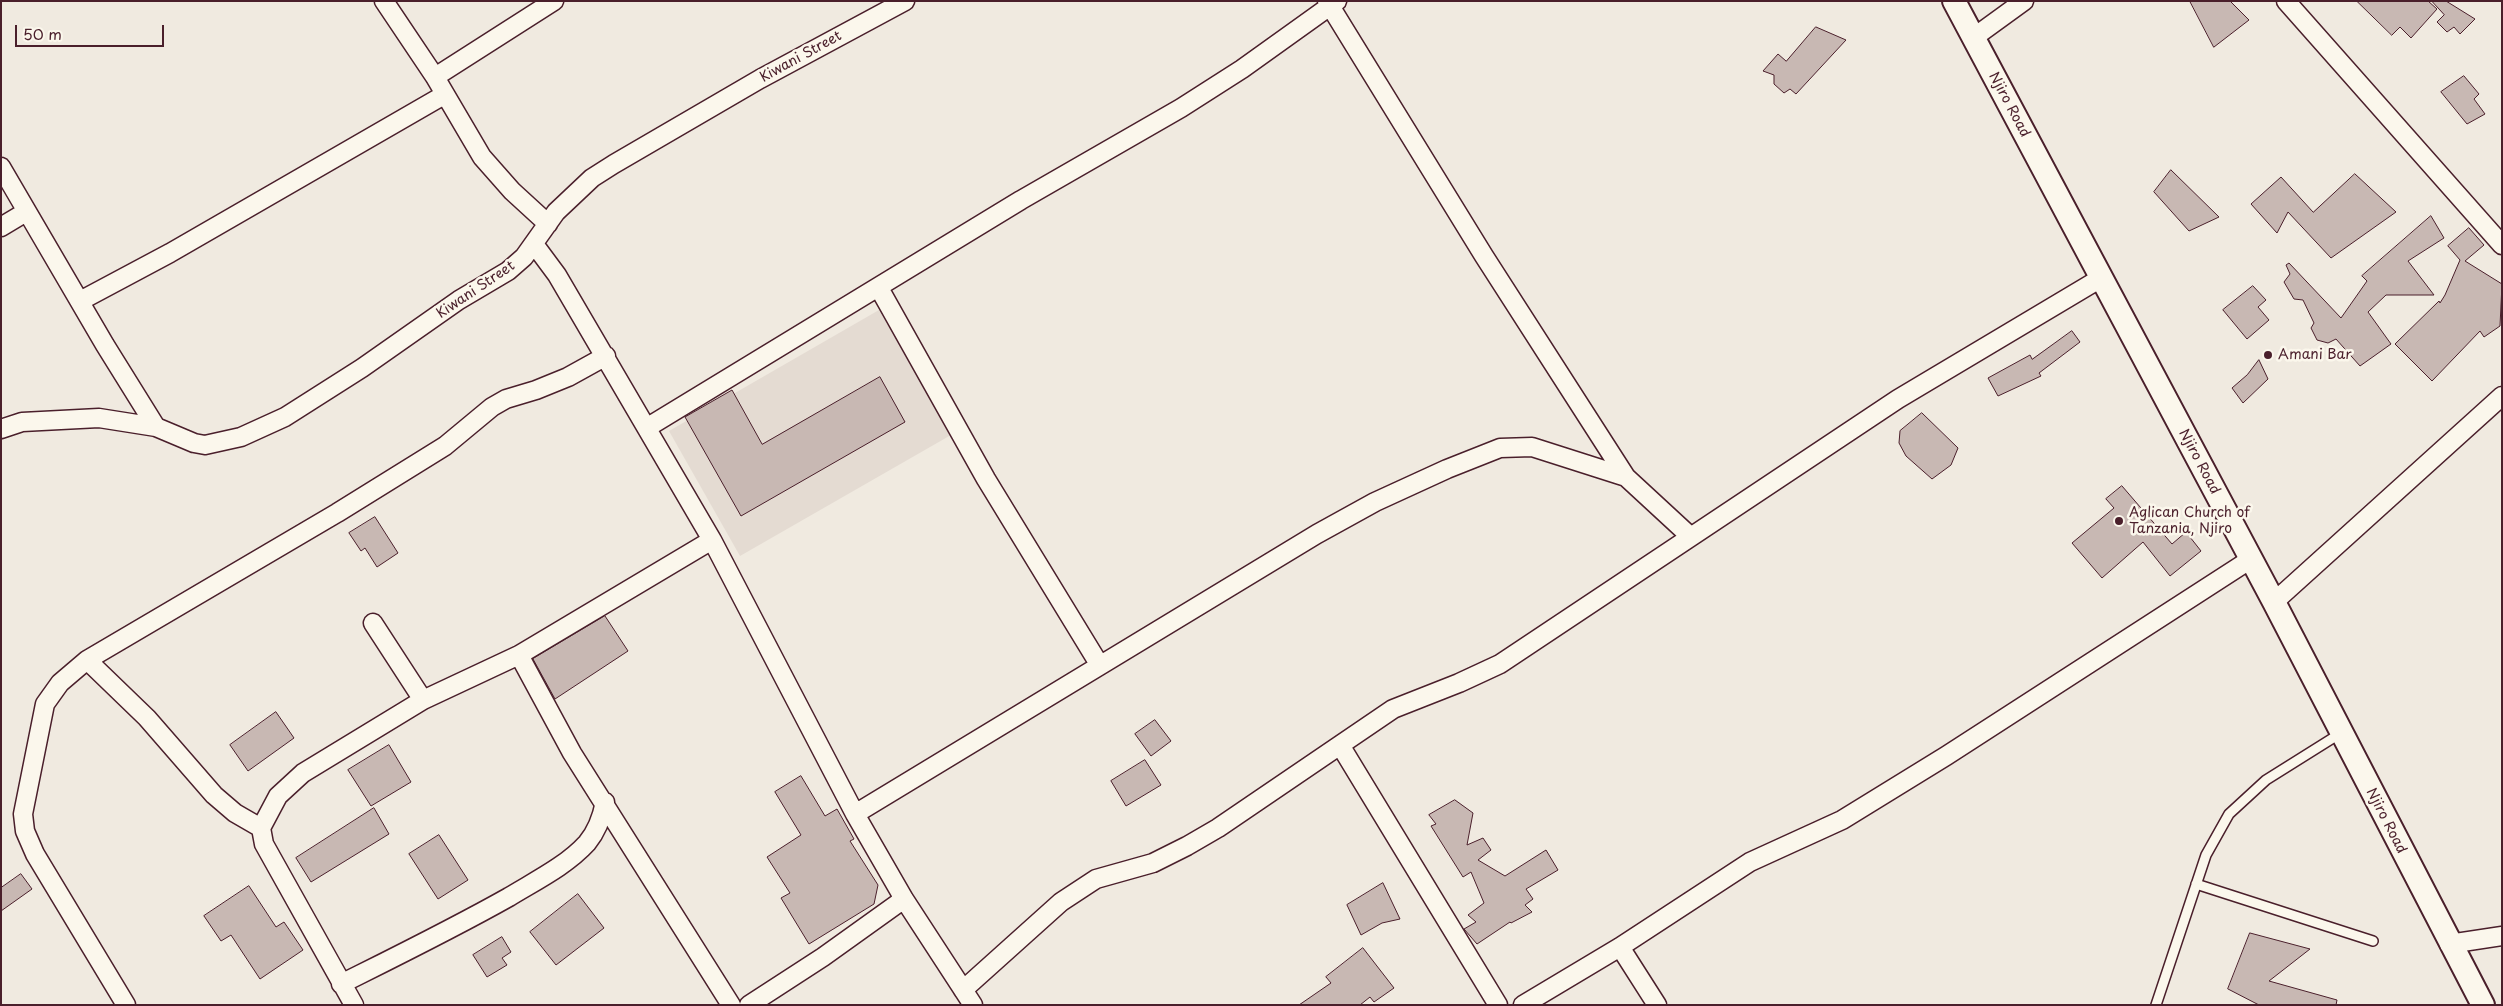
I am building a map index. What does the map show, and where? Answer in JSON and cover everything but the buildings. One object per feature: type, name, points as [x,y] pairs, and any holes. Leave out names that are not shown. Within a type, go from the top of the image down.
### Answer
[{"type":"street","points":[[384,1],[434,77],[482,157],[512,191],[548,224]]},
{"type":"street","points":[[434,77],[554,1]]},
{"type":"street","name":"Njiro Road","points":[[1954,1],[2274,602],[2483,1005]]},
{"type":"street","points":[[1973,38],[2024,1]]},
{"type":"street","points":[[2286,1],[2502,245]]},
{"type":"street","name":"Kiwani Street","points":[[4,422],[98,418],[156,427],[194,443],[205,444],[241,437],[285,417],[362,368],[459,300],[508,271],[524,257],[548,224],[573,196],[614,164],[896,3]]},
{"type":"street","points":[[648,427],[1021,200],[1189,103],[1242,69],[1332,3],[1484,256],[1626,477],[1691,537]]},
{"type":"street","points":[[80,301],[170,254],[444,94]]},
{"type":"street","points":[[1,167],[105,345],[156,427]]},
{"type":"street","points":[[1,226],[26,212]]},
{"type":"street","points":[[534,244],[557,275],[648,427],[712,540],[855,814],[904,899],[973,1005]]},
{"type":"street","points":[[963,990],[1062,902],[1096,879],[1153,863],[1187,846],[1392,709],[1459,683],[1500,664],[1898,399],[2101,278]]},
{"type":"street","points":[[879,288],[986,479],[1099,664]]},
{"type":"street","points":[[126,1005],[35,854],[25,832],[22,814],[45,704],[60,683],[87,660],[337,513],[445,446],[492,407],[506,399],[536,390],[568,377],[606,356]]},
{"type":"street","points":[[2274,602],[2502,396]]},
{"type":"street","points":[[855,814],[1099,664],[1317,534],[1367,507],[1448,469],[1500,448],[1532,447],[1626,477]]},
{"type":"street","points":[[354,1005],[264,844],[261,828],[278,796],[303,773],[423,700],[520,655],[712,540]]},
{"type":"street","points":[[1523,1005],[1620,947],[1750,862],[1842,820],[1922,771],[2251,559]]},
{"type":"street","points":[[373,623],[423,700]]},
{"type":"street","points":[[520,655],[572,753],[731,1005]]},
{"type":"street","points":[[87,660],[147,718],[214,795],[235,813],[261,828]]},
{"type":"street","points":[[1340,745],[1498,1005]]},
{"type":"street","points":[[341,984],[467,920],[552,872],[590,839],[602,818],[604,802]]},
{"type":"street","points":[[749,1005],[823,957],[904,899]]},
{"type":"street","points":[[2450,944],[2502,936]]},
{"type":"street","points":[[1620,947],[1657,1005]]},
{"type":"lane","points":[[2156,1005],[2206,855],[2229,814],[2266,780],[2341,733]]},
{"type":"lane","points":[[2196,884],[2373,941]]},
{"type":"shaded area","points":[[879,310],[951,435],[740,556],[669,431]]},
{"type":"place","name":"Amani Bar","points":[[2268,355]]},
{"type":"place","name":"Aglican Church of Tanzania, Njiro","points":[[2119,521]]}]
